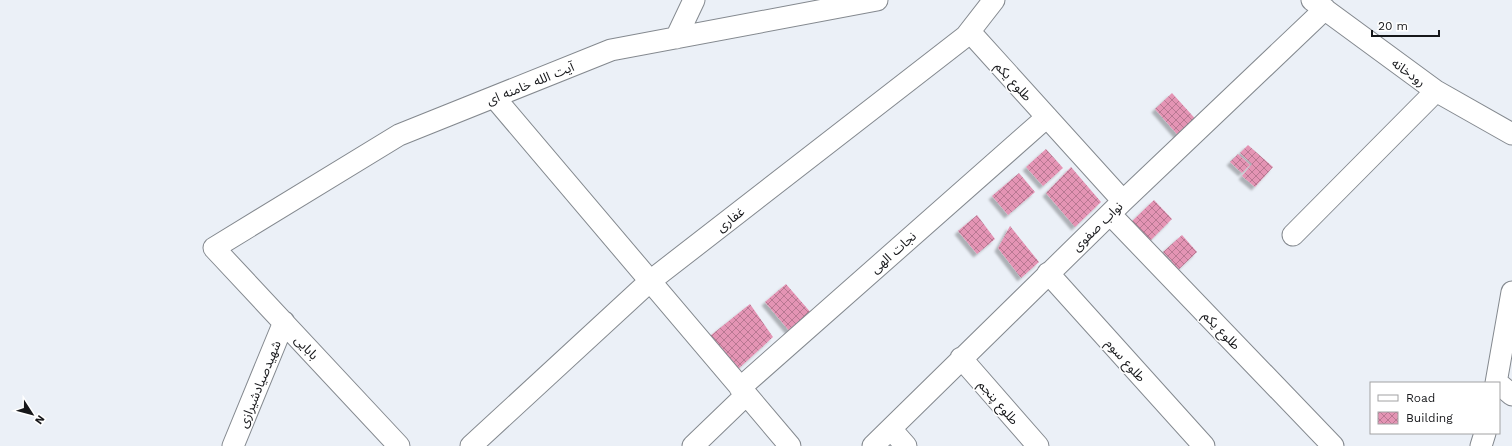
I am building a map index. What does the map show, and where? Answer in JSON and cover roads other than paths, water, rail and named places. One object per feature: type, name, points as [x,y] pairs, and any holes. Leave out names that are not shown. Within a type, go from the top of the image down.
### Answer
[{"type":"street","points":[[676,38],[694,0]]},
{"type":"street","name":"آیت الله خامنه ای","points":[[214,248],[398,135],[611,50],[877,0]]},
{"type":"street","name":"غفاری","points":[[470,446],[649,282],[966,36],[994,0]]},
{"type":"street","name":"رودخانه","points":[[1318,5],[1436,91],[1512,134]]},
{"type":"street","name":"نواب صفوی","points":[[873,446],[1116,207],[1318,5]]},
{"type":"street","name":"طلوع یکم","points":[[970,32],[1047,117],[1116,207],[1333,446]]},
{"type":"street","points":[[1293,235],[1436,91]]},
{"type":"street","points":[[494,97],[649,282],[790,446]]},
{"type":"street","name":"نجات الهی","points":[[693,446],[743,392],[1047,117]]},
{"type":"street","name":"بابایی","points":[[214,248],[399,446]]},
{"type":"street","name":"طلوع سوم","points":[[1048,273],[1204,446]]},
{"type":"street","points":[[1497,382],[1512,292]]},
{"type":"street","name":"شهیدصیادشیرازی","points":[[233,446],[284,322]]},
{"type":"street","name":"طلوع پنجم","points":[[961,358],[1038,446]]},
{"type":"street","points":[[1500,385],[1512,395]]},
{"type":"street","points":[[891,429],[906,446]]},
{"type":"street","points":[[1481,446],[1485,434]]}]
